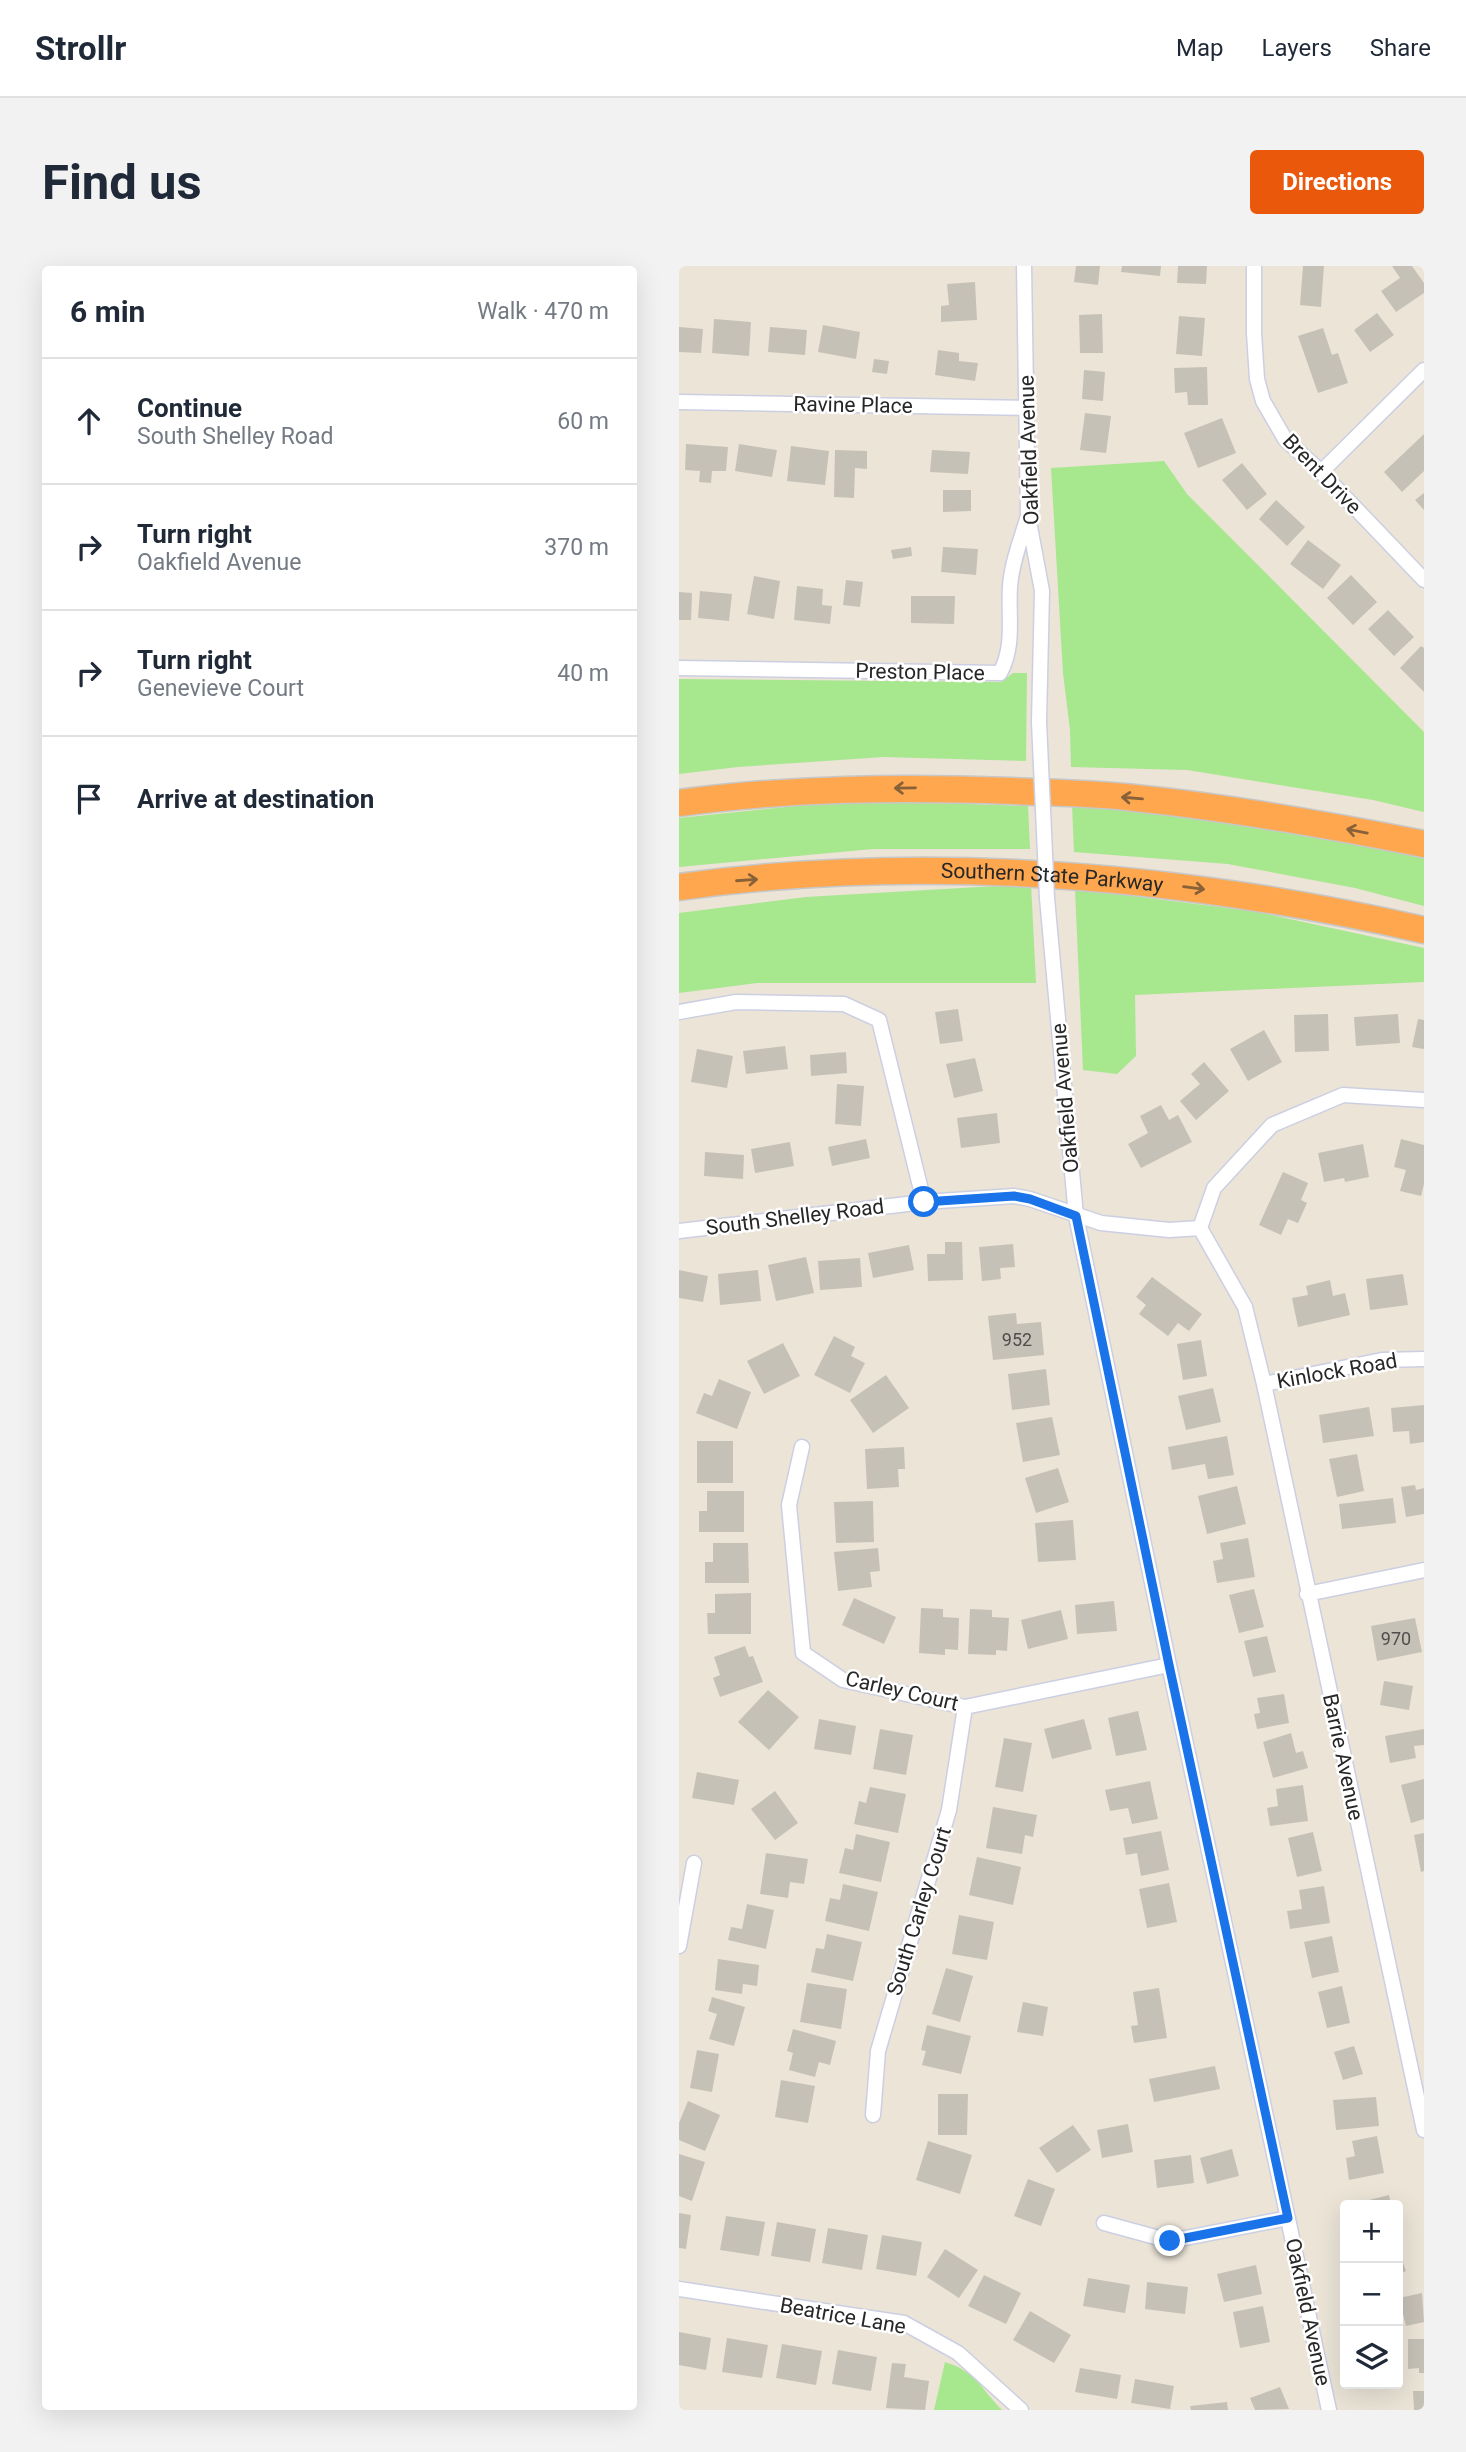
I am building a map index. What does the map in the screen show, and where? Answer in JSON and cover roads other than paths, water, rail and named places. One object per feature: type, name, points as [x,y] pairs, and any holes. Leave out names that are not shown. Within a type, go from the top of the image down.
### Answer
[{"type":"highway","points":[[679,803],[731,796],[822,790],[925,788],[1133,797],[1234,810],[1424,844]]},
{"type":"highway","name":"Southern State Parkway","points":[[679,887],[719,881],[826,874],[927,871],[1025,873],[1128,880],[1236,894],[1337,910],[1424,930]]},
{"type":"street","name":"Oakfield Avenue","points":[[1024,266],[1028,516],[1042,591],[1039,722],[1047,898],[1076,1216],[1329,2410]]},
{"type":"street","name":"Brent Drive","points":[[1254,266],[1256,367],[1263,401],[1285,439],[1321,472],[1424,580]]},
{"type":"street","points":[[1321,472],[1424,370]]},
{"type":"street","name":"Ravine Place","points":[[679,402],[1027,408]]},
{"type":"street","name":"Preston Place","points":[[679,668],[1000,673],[1008,659],[1013,567],[1028,516]]},
{"type":"street","points":[[679,1012],[736,1002],[844,1004],[879,1020],[924,1202]]},
{"type":"street","points":[[1076,1216],[1101,1223],[1148,1229],[1200,1228],[1214,1188],[1272,1125],[1343,1096],[1424,1100]]},
{"type":"street","name":"South Shelley Road","points":[[679,1231],[924,1202],[1014,1196],[1076,1216]]},
{"type":"street","name":"Kinlock Road","points":[[1200,1228],[1245,1307],[1263,1384],[1382,1360],[1424,1359]]},
{"type":"street","name":"Barrie Avenue","points":[[1263,1384],[1424,2130]]},
{"type":"street","name":"Carley Court","points":[[802,1447],[789,1505],[803,1653],[842,1680],[965,1707],[1169,1665]]},
{"type":"street","points":[[1307,1594],[1424,1570]]},
{"type":"street","name":"South Carley Court","points":[[873,2115],[878,2051],[949,1810],[965,1707]]},
{"type":"street","points":[[679,1946],[694,1863]]},
{"type":"street","points":[[1104,2223],[1170,2241],[1288,2218]]},
{"type":"street","name":"Beatrice Lane","points":[[679,2290],[904,2323],[958,2353],[1021,2410]]}]
